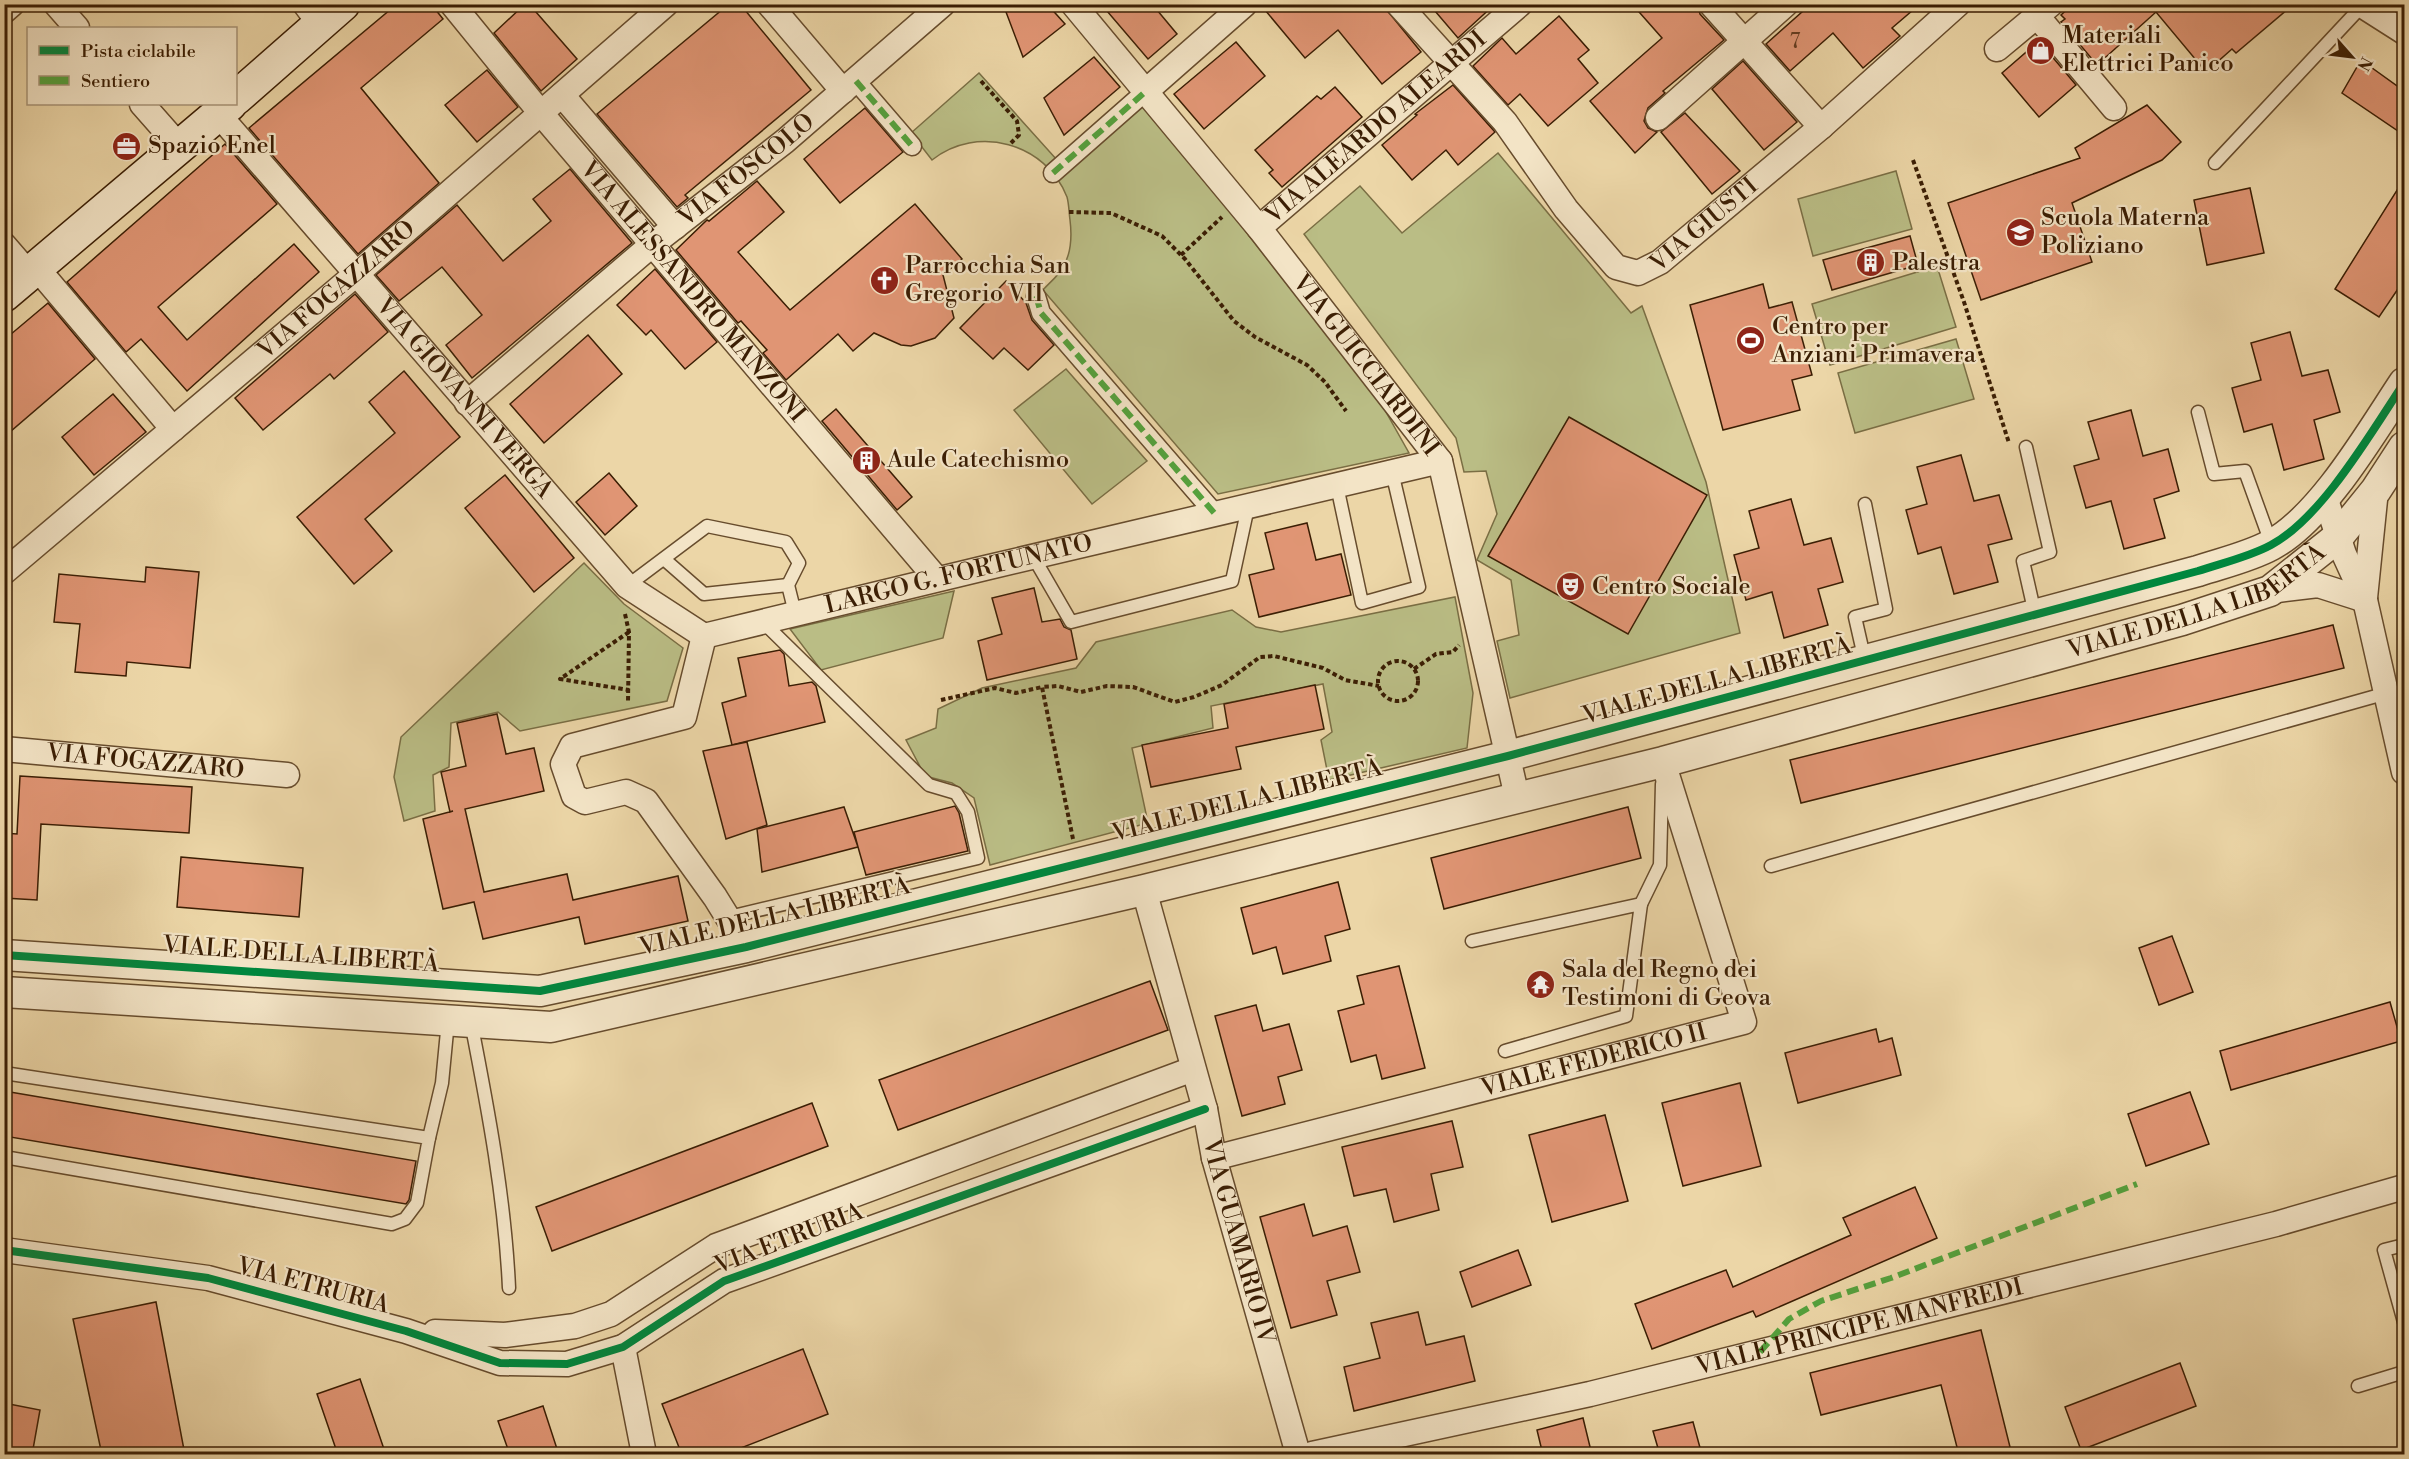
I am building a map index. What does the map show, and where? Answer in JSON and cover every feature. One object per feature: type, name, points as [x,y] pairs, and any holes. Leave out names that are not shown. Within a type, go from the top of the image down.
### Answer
[{"type":"main road","points":[[237,96],[323,11]]},
{"type":"main road","points":[[4,295],[228,105]]},
{"type":"street","points":[[4,11],[12,4]]},
{"type":"street","points":[[56,4],[76,27]]},
{"type":"street","name":"VIA ALESSANDRO MANZONI","points":[[452,4],[540,112],[654,243],[936,578]]},
{"type":"street","name":"VIA FOGAZZARO","points":[[4,572],[355,274],[666,4]]},
{"type":"street","points":[[769,4],[849,86],[912,146]]},
{"type":"street","name":"VIA FOSCOLO","points":[[467,403],[654,243],[785,141],[943,4]]},
{"type":"street","name":"VIA GUICCIARDINI","points":[[1073,4],[1259,228],[1440,461],[1517,797]]},
{"type":"street","points":[[1053,173],[1245,4]]},
{"type":"street","name":"VIA GIUSTI","points":[[1398,4],[1451,66],[1504,122],[1566,209],[1616,267],[1638,273],[1660,262],[1821,126],[1958,4]]},
{"type":"street","name":"VIA ALEARDO ALEARDI","points":[[1259,228],[1451,66],[1520,4]]},
{"type":"street","points":[[1711,4],[1821,126]]},
{"type":"street","points":[[1658,118],[1786,4]]},
{"type":"street","points":[[2361,5],[2404,32]]},
{"type":"street","points":[[1997,49],[2044,10],[2114,108]]},
{"type":"street","points":[[562,94],[675,226]]},
{"type":"street","points":[[143,105],[178,146]]},
{"type":"street","name":"VIA GIOVANNI VERGA","points":[[228,105],[355,274],[467,403],[625,595],[704,636]]},
{"type":"street","points":[[4,245],[32,270],[173,429]]},
{"type":"street","points":[[1036,296],[1041,314],[1216,515]]},
{"type":"street","name":"VIALE DELLA LIBERTÀ","points":[[4,955],[540,991],[746,947],[1508,756],[2198,571],[2272,545],[2301,522],[2325,496],[2404,382]]},
{"type":"street","name":"VIALE DELLA LIBERTÀ","points":[[4,992],[551,1028],[1144,890],[1663,762],[2182,620],[2270,591],[2338,537],[2376,490],[2404,447]]},
{"type":"street","name":"LARGO G. FORTUNATO","points":[[704,636],[936,578],[1034,558],[1440,461]]},
{"type":"street","points":[[2365,600],[2376,490]]},
{"type":"street","points":[[2325,496],[2338,537],[2365,600],[2404,772]]},
{"type":"street","points":[[2270,591],[2318,585],[2365,600]]},
{"type":"street","points":[[704,636],[684,717],[572,746],[564,764],[574,796],[585,802],[626,792],[646,801],[729,917],[746,947]]},
{"type":"street","name":"VIA FOGAZZARO","points":[[4,749],[287,775]]},
{"type":"street","name":"VIALE FEDERICO II","points":[[1214,1158],[1744,1022],[1663,762]]},
{"type":"street","name":"VIA GUAMARIO IV","points":[[1144,890],[1204,1109],[1214,1158],[1298,1455]]},
{"type":"street","name":"VIA ETRURIA","points":[[406,1331],[505,1335],[575,1326],[610,1314],[716,1246],[1193,1069]]},
{"type":"street","name":"VIA ETRURIA","points":[[4,1250],[208,1278],[406,1331],[500,1363],[567,1364],[623,1347],[724,1281],[1204,1109]]},
{"type":"street","name":"VIALE PRINCIPE MANFREDI","points":[[1312,1455],[1590,1394],[2276,1224],[2404,1187]]},
{"type":"street","points":[[623,1347],[644,1455]]},
{"type":"lane","points":[[2215,163],[2361,5]]},
{"type":"lane","points":[[2198,412],[2214,474],[2245,471],[2272,545]]},
{"type":"lane","points":[[2026,447],[2050,552],[2023,561],[2035,616]]},
{"type":"lane","points":[[1337,486],[1362,603],[1419,587],[1392,472]]},
{"type":"lane","points":[[1865,504],[1886,609],[1855,617],[1865,662]]},
{"type":"lane","points":[[1034,558],[1071,622],[1232,581],[1248,507]]},
{"type":"lane","points":[[625,595],[664,559],[707,526],[786,542],[798,563],[788,585],[795,613]]},
{"type":"lane","points":[[664,559],[704,594],[788,585]]},
{"type":"lane","points":[[729,917],[978,858],[968,812],[956,793],[929,785],[763,622]]},
{"type":"lane","points":[[1771,866],[2387,693]]},
{"type":"lane","points":[[1505,1051],[1626,1016],[1641,904],[1660,865],[1663,762]]},
{"type":"lane","points":[[1472,941],[1641,904]]},
{"type":"lane","points":[[4,1157],[392,1224],[405,1219],[417,1203],[429,1138],[459,1021]]},
{"type":"lane","points":[[459,1021],[499,1187],[509,1288]]},
{"type":"lane","points":[[4,1073],[429,1138]]},
{"type":"lane","points":[[2404,1245],[2384,1250],[2404,1322]]},
{"type":"lane","points":[[2358,1386],[2404,1372]]},
{"type":"path","points":[[981,81],[1017,121],[1018,135],[1011,144]]},
{"type":"path","points":[[1913,160],[1964,302],[2010,446],[2026,447]]},
{"type":"path","points":[[1181,255],[1238,203]]},
{"type":"path","points":[[1069,212],[1111,213],[1162,236],[1181,255],[1234,321],[1255,337],[1307,365],[1325,382],[1346,411]]},
{"type":"path","points":[[625,595],[628,632],[628,703]]},
{"type":"path","points":[[1414,669],[1436,654],[1453,652],[1463,640],[1478,631]]},
{"type":"path","points":[[628,632],[560,679],[629,690]]},
{"type":"path","points":[[940,700],[994,688],[1016,693],[1058,686],[1081,692],[1107,686],[1133,687],[1175,702],[1222,685],[1260,657],[1274,656],[1323,668],[1345,680],[1379,686]]},
{"type":"path","points":[[1403,662],[1414,669],[1417,675],[1417,687],[1404,700],[1386,697],[1379,686],[1380,673],[1389,663],[1403,662]]},
{"type":"path","points":[[1042,687],[1074,843]]},
{"type":"green space","points":[[979,73],[1066,170],[1144,102],[1382,405],[1409,453],[1218,494],[1043,290],[1062,269],[1070,245],[1071,226],[1068,200],[1057,178],[1043,163],[1027,152],[1008,145],[989,142],[969,143],[950,149],[932,160],[911,133]]},
{"type":"green space","points":[[1498,153],[1631,313],[1642,306],[1706,482],[1740,633],[1510,698],[1497,641],[1519,635],[1511,580],[1477,560],[1497,514],[1486,471],[1464,472],[1456,438],[1304,234],[1360,186],[1402,233]]},
{"type":"green space","points":[[1896,171],[1912,229],[1813,256],[1798,199]]},
{"type":"green space","points":[[1937,266],[1956,327],[1830,365],[1812,304]]},
{"type":"green space","points":[[1956,339],[1974,399],[1855,433],[1838,373]]},
{"type":"green space","points":[[1066,369],[1147,461],[1092,504],[1014,410]]},
{"type":"green space","points":[[584,563],[624,604],[683,648],[667,701],[520,731],[498,712],[451,723],[449,767],[433,775],[435,811],[404,821],[394,777],[401,737]]},
{"type":"green space","points":[[954,591],[943,638],[821,670],[790,629]]},
{"type":"green space","points":[[1455,597],[1473,693],[1467,748],[1329,780],[1321,740],[1332,732],[1323,684],[1211,706],[1213,728],[1132,748],[1148,823],[990,865],[974,798],[952,783],[925,776],[906,740],[936,728],[938,709],[982,688],[1076,668],[1096,642],[1232,610],[1256,627],[1281,632]]},
{"type":"building","points":[[397,4],[431,4],[443,19],[361,88],[439,183],[358,254],[249,128]]},
{"type":"building","points":[[525,4],[529,4],[577,59],[541,91],[494,33]]},
{"type":"building","points":[[729,4],[740,4],[811,90],[685,195],[688,198],[677,207],[597,114]]},
{"type":"building","points":[[1003,4],[1047,4],[1065,24],[1023,57]]},
{"type":"building","points":[[1101,4],[1152,4],[1177,34],[1148,59]]},
{"type":"building","points":[[1260,4],[1382,4],[1421,52],[1382,84],[1338,30],[1305,58]]},
{"type":"building","points":[[1429,4],[1495,4],[1458,38]]},
{"type":"building","points":[[1632,4],[1697,4],[1700,14],[1724,40],[1663,91],[1665,93],[1648,108],[1644,121],[1648,128],[1657,132],[1635,153],[1590,101],[1662,38]]},
{"type":"building","points":[[1811,4],[1920,4],[1892,28],[1900,36],[1863,68],[1833,33],[1790,71],[1766,44]]},
{"type":"building","points":[[2073,4],[2294,4],[2236,53],[2232,49],[2206,72],[2156,12],[2097,65],[2061,22],[2065,19],[2061,15]]},
{"type":"building","points":[[1559,16],[1589,50],[1578,59],[1598,83],[1548,126],[1520,94],[1508,105],[1473,66],[1502,38],[1516,54]]},
{"type":"building","points":[[2039,41],[2076,85],[2039,117],[2002,73]]},
{"type":"building","points":[[1236,42],[1265,76],[1204,129],[1174,94]]},
{"type":"building","points":[[1094,57],[1120,87],[1064,135],[1044,98]]},
{"type":"building","points":[[2361,60],[2404,91],[2404,135],[2342,93]]},
{"type":"building","points":[[1743,61],[1797,122],[1764,150],[1712,89]]},
{"type":"building","points":[[487,70],[518,107],[477,142],[445,105]]},
{"type":"building","points":[[1453,85],[1495,132],[1458,165],[1446,150],[1412,180],[1382,145],[1417,115],[1415,114]]},
{"type":"building","points":[[1335,87],[1362,117],[1282,187],[1269,173],[1273,170],[1255,150],[1317,96],[1321,99]]},
{"type":"building","name":"Scuola Materna Poliziano","points":[[2147,105],[2181,142],[2162,160],[2072,203],[2092,262],[1981,300],[1948,203],[2080,158],[2075,148]]},
{"type":"building","points":[[865,108],[903,152],[840,203],[804,159]]},
{"type":"building","points":[[1685,113],[1740,171],[1712,194],[1661,132]]},
{"type":"building","points":[[225,144],[277,204],[158,307],[187,340],[294,244],[319,272],[187,391],[141,339],[126,352],[67,282]]},
{"type":"building","points":[[570,169],[632,243],[472,378],[446,345],[482,315],[442,267],[399,301],[376,275],[457,205],[503,261],[551,221],[533,199]]},
{"type":"building","points":[[2404,179],[2404,280],[2379,317],[2335,289]]},
{"type":"building","points":[[757,181],[784,212],[738,252],[790,310],[915,204],[962,259],[943,275],[954,318],[935,338],[911,346],[901,345],[874,333],[853,351],[838,334],[786,380],[763,353],[767,350],[741,321],[738,323],[676,250],[707,220],[709,221]]},
{"type":"building","points":[[2250,188],[2264,253],[2207,265],[2194,200]]},
{"type":"building","name":"Palestra","points":[[1910,236],[1918,265],[1832,290],[1823,260]]},
{"type":"building","points":[[655,269],[717,342],[685,369],[651,330],[646,335],[617,305]]},
{"type":"building","points":[[1006,281],[1026,303],[1032,320],[1054,345],[1028,370],[1004,348],[993,359],[960,328]]},
{"type":"building","name":"Centro per Anziani Primavera","points":[[1763,284],[1769,308],[1792,302],[1812,375],[1792,380],[1800,410],[1723,430],[1690,305]]},
{"type":"building","points":[[355,294],[388,332],[334,379],[330,374],[263,430],[235,398]]},
{"type":"building","points":[[48,303],[95,359],[4,437],[4,340]]},
{"type":"building","points":[[2290,332],[2302,376],[2328,370],[2340,412],[2314,420],[2324,459],[2284,470],[2272,424],[2244,432],[2232,388],[2261,380],[2251,343]]},
{"type":"building","points":[[588,335],[622,374],[544,443],[510,404]]},
{"type":"building","points":[[404,371],[460,437],[365,519],[392,551],[354,584],[297,517],[395,433],[369,402]]},
{"type":"building","points":[[113,394],[146,432],[94,475],[62,437]]},
{"type":"building","name":"Aule Catechismo","points":[[836,409],[912,497],[897,510],[822,421]]},
{"type":"building","points":[[2131,410],[2143,456],[2168,449],[2179,491],[2154,499],[2165,538],[2124,549],[2111,501],[2086,508],[2074,466],[2099,459],[2088,422]]},
{"type":"building","name":"Centro Sociale","points":[[1569,417],[1707,495],[1628,634],[1488,556]]},
{"type":"building","points":[[1961,455],[1974,501],[1999,495],[2012,539],[1988,545],[1998,582],[1954,594],[1941,547],[1918,554],[1906,510],[1927,504],[1917,467]]},
{"type":"building","points":[[609,473],[637,506],[605,535],[576,502]]},
{"type":"building","points":[[505,475],[574,558],[534,592],[465,508]]},
{"type":"building","points":[[1791,499],[1804,545],[1831,538],[1843,582],[1818,589],[1828,625],[1784,638],[1772,592],[1746,600],[1734,555],[1759,548],[1749,511]]},
{"type":"building","points":[[1307,523],[1316,560],[1341,554],[1351,595],[1259,617],[1249,575],[1274,569],[1265,533]]},
{"type":"building","points":[[146,567],[199,572],[190,668],[127,662],[126,676],[75,672],[80,624],[54,622],[59,574],[145,582]]},
{"type":"building","points":[[1034,588],[1042,622],[1060,619],[1064,627],[1071,630],[1077,659],[987,680],[978,641],[1002,634],[992,598]]},
{"type":"building","points":[[2333,625],[2344,668],[1801,803],[1790,760]]},
{"type":"building","points":[[780,650],[784,654],[789,686],[812,682],[816,686],[825,722],[732,745],[722,703],[746,696],[738,658]]},
{"type":"building","points":[[1315,685],[1324,729],[1236,747],[1241,769],[1151,787],[1142,745],[1228,728],[1224,704]]},
{"type":"building","points":[[497,714],[506,754],[534,748],[544,791],[465,809],[484,892],[567,874],[573,900],[678,876],[688,921],[585,944],[579,917],[483,939],[474,902],[443,909],[423,819],[450,812],[441,772],[466,766],[457,723]]},
{"type":"building","points":[[747,742],[767,825],[726,839],[703,751]]},
{"type":"building","points":[[20,776],[192,787],[189,833],[41,824],[37,900],[4,898],[4,833],[17,834]]},
{"type":"building","points":[[955,806],[959,813],[968,851],[866,875],[854,832]]},
{"type":"building","points":[[844,807],[858,847],[762,872],[757,829]]},
{"type":"building","points":[[1628,807],[1641,858],[1444,909],[1431,858]]},
{"type":"building","points":[[181,857],[303,868],[299,917],[177,907]]},
{"type":"building","points":[[1338,882],[1350,929],[1325,936],[1331,961],[1283,974],[1276,947],[1253,954],[1241,908]]},
{"type":"building","points":[[2172,936],[2193,992],[2159,1005],[2139,948]]},
{"type":"building","points":[[1399,966],[1425,1068],[1382,1079],[1376,1055],[1351,1062],[1338,1011],[1364,1004],[1357,976]]},
{"type":"building","points":[[1150,981],[1168,1030],[898,1130],[879,1080]]},
{"type":"building","points":[[2390,1002],[2401,1041],[2231,1090],[2220,1051]]},
{"type":"building","points":[[1256,1005],[1263,1031],[1289,1024],[1302,1070],[1278,1077],[1285,1104],[1242,1116],[1215,1016]]},
{"type":"building","points":[[1876,1029],[1879,1042],[1892,1038],[1901,1075],[1798,1103],[1785,1053]]},
{"type":"building","points":[[1740,1083],[1761,1166],[1683,1186],[1662,1103]]},
{"type":"building","points":[[10,1092],[416,1161],[409,1200],[406,1204],[4,1136]]},
{"type":"building","points":[[2190,1092],[2209,1144],[2146,1166],[2128,1114]]},
{"type":"building","points":[[812,1103],[828,1146],[552,1251],[536,1207]]},
{"type":"building","points":[[1605,1115],[1628,1201],[1552,1222],[1529,1135]]},
{"type":"building","points":[[1452,1121],[1463,1167],[1431,1174],[1439,1210],[1394,1222],[1386,1189],[1354,1196],[1342,1147]]},
{"type":"building","points":[[1915,1187],[1937,1238],[1756,1317],[1753,1311],[1652,1349],[1635,1304],[1726,1270],[1733,1287],[1851,1235],[1843,1218]]},
{"type":"building","points":[[1304,1204],[1313,1236],[1347,1226],[1360,1272],[1327,1281],[1337,1315],[1291,1328],[1260,1217]]},
{"type":"building","points":[[1518,1250],[1531,1285],[1472,1307],[1460,1272]]},
{"type":"building","points":[[156,1302],[185,1455],[102,1455],[73,1319]]},
{"type":"building","points":[[1418,1312],[1426,1345],[1464,1336],[1475,1381],[1354,1411],[1344,1367],[1380,1358],[1371,1323]]},
{"type":"building","points":[[1981,1330],[2012,1455],[1959,1455],[1941,1385],[1821,1415],[1810,1373]]},
{"type":"building","points":[[803,1349],[828,1414],[723,1455],[682,1455],[662,1404]]},
{"type":"building","points":[[2180,1363],[2196,1406],[2081,1450],[2065,1407]]},
{"type":"building","points":[[360,1379],[386,1455],[338,1455],[317,1394]]},
{"type":"building","points":[[4,1403],[40,1410],[32,1455],[4,1450]]},
{"type":"building","points":[[543,1406],[559,1455],[510,1455],[498,1421]]},
{"type":"building","points":[[1583,1418],[1592,1455],[1543,1455],[1537,1430]]},
{"type":"building","points":[[1693,1422],[1702,1455],[1660,1455],[1653,1431]]},
{"type":"marked path","points":[[856,81],[912,146]]},
{"type":"marked path","points":[[1053,173],[1145,92]]},
{"type":"marked path","points":[[1036,296],[1041,313],[1216,515]]},
{"type":"marked path","points":[[1760,1352],[1789,1319],[1821,1301],[1891,1278],[2137,1184]]},
{"type":"cycle path","points":[[4,955],[540,991],[746,947],[1508,756],[2198,571],[2245,556],[2271,545],[2309,515],[2345,472],[2404,383]]},
{"type":"cycle path","points":[[4,1250],[208,1278],[406,1331],[500,1363],[567,1364],[623,1347],[724,1281],[1205,1109]]},
{"type":"place","name":"Materiali Elettrici Panico","points":[[2041,50]]},
{"type":"place","name":"Spazio Enel","points":[[127,146]]},
{"type":"place","name":"Scuola Materna Poliziano","points":[[2020,232]]},
{"type":"place","name":"Palestra","points":[[1871,263]]},
{"type":"place","name":"Parrocchia San Gregorio VII","points":[[884,280]]},
{"type":"place","name":"Centro per Anziani Primavera","points":[[1751,341]]},
{"type":"place","name":"Aule Catechismo","points":[[866,460]]},
{"type":"place","name":"Centro Sociale","points":[[1571,587]]},
{"type":"place","name":"Sala del Regno dei Testimoni di Geova","points":[[1541,984]]}]
